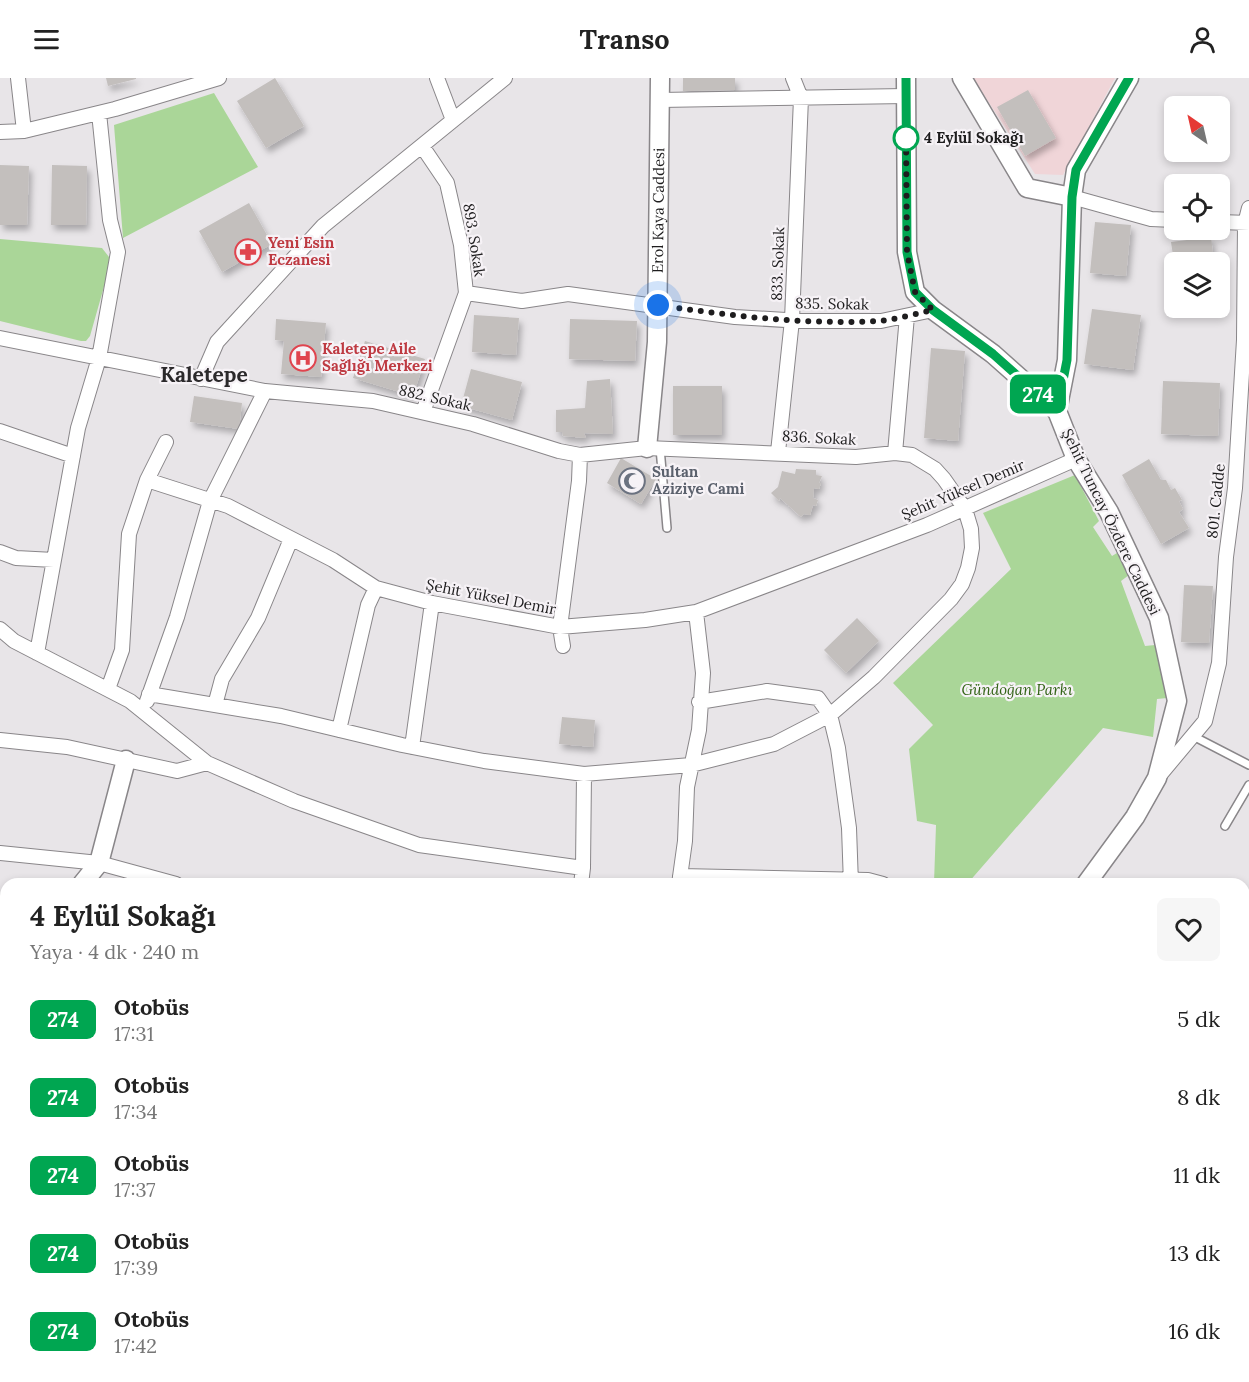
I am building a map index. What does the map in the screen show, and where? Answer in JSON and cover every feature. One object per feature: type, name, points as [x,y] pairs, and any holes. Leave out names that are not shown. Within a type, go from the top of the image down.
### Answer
[{"type":"street","points":[[18,78],[24,131]]},
{"type":"street","points":[[0,132],[24,131],[99,113],[219,78]]},
{"type":"street","points":[[437,78],[453,120]]},
{"type":"street","points":[[201,379],[217,342],[323,226],[506,78]]},
{"type":"street","name":"Erol Kaya Caddesi","points":[[654,448],[651,422],[658,305],[660,78]]},
{"type":"street","name":"833. Sokak","points":[[778,452],[792,320],[801,98],[793,78]]},
{"type":"street","points":[[962,78],[1027,188],[1072,197],[1152,219],[1164,220]]},
{"type":"street","name":"Şehit Tuncay Özdere Caddesi","points":[[1090,878],[1135,817],[1157,778],[1176,700],[1159,618],[1109,512],[1076,459],[1057,411],[1067,360],[1072,197],[1076,170],[1129,78]]},
{"type":"street","points":[[660,100],[801,98],[906,87],[907,252],[915,292],[933,310],[993,354],[1057,411]]},
{"type":"street","points":[[37,653],[78,428],[99,358],[118,252],[110,220],[99,113]]},
{"type":"street","name":"893. Sokak","points":[[422,146],[447,183],[461,244],[466,293],[423,412]]},
{"type":"street","name":"801. Cadde","points":[[1157,778],[1205,721],[1219,663],[1226,557],[1235,488],[1249,208]]},
{"type":"street","points":[[1230,223],[1247,224]]},
{"type":"street","name":"835. Sokak","points":[[466,293],[522,301],[568,294],[735,317],[792,320],[880,321],[933,310]]},
{"type":"street","points":[[895,453],[907,316]]},
{"type":"street","name":"882. Sokak","points":[[0,338],[265,391],[373,401],[473,424],[558,451],[580,455],[654,448]]},
{"type":"street","points":[[143,711],[177,617],[210,501],[265,391]]},
{"type":"street","points":[[0,431],[73,456]]},
{"type":"street","points":[[108,689],[122,650],[129,534],[147,480],[165,442]]},
{"type":"street","name":"836. Sokak","points":[[654,448],[856,457],[895,453],[912,455],[935,469],[965,509]]},
{"type":"street","points":[[563,646],[560,627],[579,481],[580,455]]},
{"type":"street","name":"Şehit Yüksel Demir","points":[[147,480],[228,506],[333,560],[376,588],[432,603],[560,627],[645,620],[696,612],[965,509],[1076,459]]},
{"type":"street","points":[[1235,488],[1249,490]]},
{"type":"street","points":[[149,694],[281,716],[412,747],[484,761],[584,774],[691,765],[774,744],[830,715],[874,677],[951,599],[962,584],[972,548],[971,529],[965,509]]},
{"type":"street","points":[[215,705],[222,679],[258,618],[291,539]]},
{"type":"street","points":[[0,552],[16,558],[54,560]]},
{"type":"street","points":[[339,730],[368,605],[376,588]]},
{"type":"street","points":[[412,747],[432,603]]},
{"type":"street","points":[[679,878],[685,842],[687,787],[699,730],[699,702],[703,673],[696,612]]},
{"type":"street","points":[[0,629],[14,641],[130,701],[207,763],[294,801],[419,845],[583,868]]},
{"type":"street","points":[[699,702],[767,691],[818,698],[830,715],[838,748],[849,828],[851,878]]},
{"type":"street","points":[[0,740],[67,747],[177,771],[207,763]]},
{"type":"street","points":[[87,878],[99,863],[126,760]]},
{"type":"street","points":[[582,878],[584,774]]},
{"type":"street","points":[[0,853],[99,863],[154,878]]},
{"type":"lane","points":[[654,448],[667,528]]},
{"type":"lane","points":[[1192,736],[1249,765]]},
{"type":"lane","points":[[1225,826],[1249,785]]},
{"type":"shaded area","points":[[973,78],[1115,78],[1063,175],[1035,174]]},
{"type":"green space","points":[[214,93],[258,167],[123,238],[114,125]]},
{"type":"green space","points":[[0,239],[102,248],[109,257],[109,269],[90,336],[86,341],[0,321]]},
{"type":"green space","name":"Gündoğan Parkı","points":[[1075,475],[1099,521],[1093,527],[1112,556],[1117,553],[1129,575],[1121,581],[1145,646],[1155,645],[1167,698],[1157,699],[1153,737],[1103,728],[972,878],[934,878],[936,825],[917,821],[909,749],[933,725],[893,683],[1011,569],[983,513]]},
{"type":"building","points":[[106,78],[136,78],[136,79],[108,86]]},
{"type":"building","points":[[275,78],[304,126],[266,148],[237,101]]},
{"type":"building","points":[[683,78],[735,78],[735,90],[683,91]]},
{"type":"building","points":[[1028,90],[1056,138],[1025,156],[997,107]]},
{"type":"building","points":[[0,165],[29,166],[27,225],[0,225]]},
{"type":"building","points":[[52,165],[87,166],[86,225],[51,225]]},
{"type":"building","points":[[249,203],[272,244],[222,272],[199,231]]},
{"type":"building","points":[[1095,222],[1131,225],[1126,276],[1090,273]]},
{"type":"building","points":[[1211,240],[1213,252],[1172,252],[1171,242]]},
{"type":"building","points":[[1092,309],[1141,315],[1133,370],[1084,364]]},
{"type":"building","points":[[474,315],[519,318],[516,355],[472,352]]},
{"type":"building","name":"Kaletepe Aile Sağlığı Merkezi","points":[[276,319],[326,323],[321,377],[281,374],[284,341],[275,340]]},
{"type":"building","points":[[570,319],[637,321],[635,361],[569,359]]},
{"type":"building","points":[[365,341],[425,359],[413,396],[353,378]]},
{"type":"building","points":[[931,348],[965,351],[958,441],[924,438]]},
{"type":"building","points":[[471,369],[522,382],[512,420],[461,406]]},
{"type":"building","points":[[610,379],[613,434],[584,433],[586,438],[563,436],[562,432],[556,432],[556,410],[585,408],[587,381]]},
{"type":"building","points":[[1163,381],[1220,383],[1218,436],[1161,434]]},
{"type":"building","points":[[673,386],[722,386],[722,435],[673,435]]},
{"type":"building","points":[[194,396],[242,403],[239,429],[190,422]]},
{"type":"building","name":"Sultan Aziziye Cami","points":[[621,458],[656,479],[641,504],[607,483]]},
{"type":"building","points":[[1149,459],[1161,480],[1166,480],[1171,490],[1175,488],[1182,500],[1179,501],[1183,509],[1179,512],[1189,528],[1161,544],[1122,475]]},
{"type":"building","points":[[796,469],[816,470],[816,475],[822,476],[819,489],[814,488],[813,498],[818,500],[816,506],[813,505],[810,515],[804,514],[801,517],[771,493],[778,487],[782,471],[795,474]]},
{"type":"building","points":[[1184,585],[1213,586],[1209,643],[1181,642]]},
{"type":"building","points":[[857,618],[879,641],[846,673],[824,650]]},
{"type":"building","points":[[562,717],[595,720],[593,747],[559,744]]},
{"type":"bus line","name":"274","points":[[906,78],[907,252],[915,292],[933,310],[993,354],[1057,411],[1067,360],[1072,197],[1076,170],[1129,78]]},
{"type":"place","name":"4 Eylül Sokağı","points":[[906,138]]},
{"type":"place","name":"Yeni Esin Eczanesi","points":[[248,252]]},
{"type":"place","name":"Kaletepe Aile Sağlığı Merkezi","points":[[303,358]]},
{"type":"place","name":"Sultan Aziziye Cami","points":[[632,481]]},
{"type":"district","name":"Kaletepe","points":[[204,375]]},
{"type":"route","points":[[658,305],[735,317],[802,321],[880,321],[933,310],[915,292],[907,252],[906,134],[906,138]]}]
